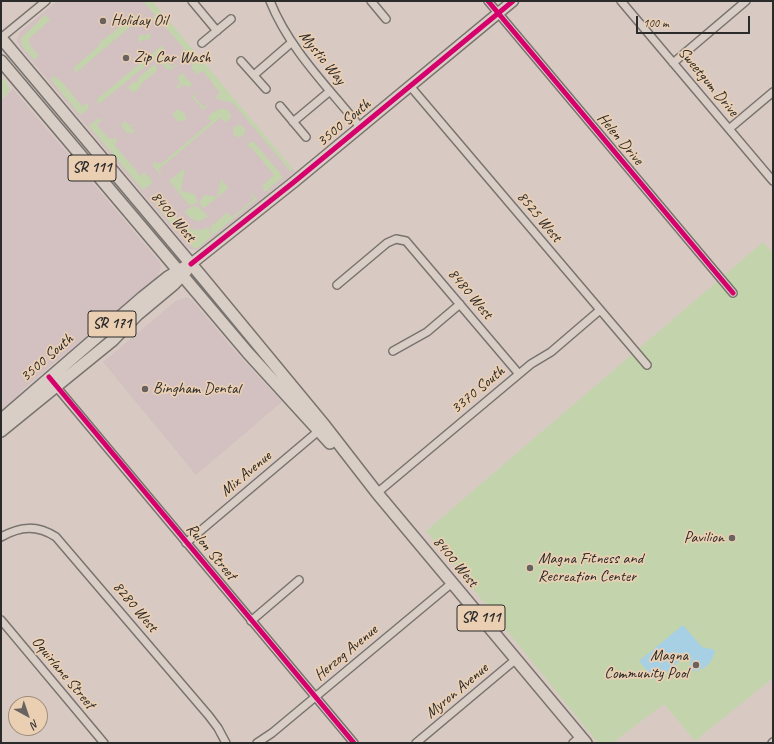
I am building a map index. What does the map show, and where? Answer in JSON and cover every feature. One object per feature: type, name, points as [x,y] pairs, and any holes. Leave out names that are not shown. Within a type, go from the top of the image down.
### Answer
[{"type":"main road","name":"8400 West","points":[[1,38],[191,264],[322,428],[452,583],[580,741]]},
{"type":"main road","name":"8400 West","points":[[1,61],[264,371],[322,428]]},
{"type":"main road","name":"3500 South","points":[[1,431],[113,340],[191,264]]},
{"type":"main road","name":"3500 South","points":[[1,420],[143,297],[181,273]]},
{"type":"street","points":[[1,38],[46,1]]},
{"type":"street","points":[[192,1],[216,31]]},
{"type":"street","name":"Mystic Way","points":[[270,1],[277,20],[291,43],[360,127]]},
{"type":"street","points":[[372,1],[386,19]]},
{"type":"street","name":"Helen Drive","points":[[488,1],[733,293]]},
{"type":"street","name":"3500 South","points":[[191,264],[513,1]]},
{"type":"street","name":"Sweetgum Drive","points":[[621,1],[773,181]]},
{"type":"street","points":[[673,62],[746,1]]},
{"type":"street","points":[[202,43],[231,19]]},
{"type":"street","points":[[254,75],[291,43]]},
{"type":"street","points":[[241,61],[266,89]]},
{"type":"street","name":"8525 West","points":[[410,86],[647,365]]},
{"type":"street","points":[[293,122],[330,91]]},
{"type":"street","points":[[729,129],[773,92]]},
{"type":"street","points":[[280,106],[306,137]]},
{"type":"street","name":"8480 West","points":[[337,285],[387,243],[396,239],[402,239],[410,245],[519,374]]},
{"type":"street","points":[[393,351],[423,335],[460,304]]},
{"type":"street","name":"3370 South","points":[[377,493],[531,364],[551,352],[600,310]]},
{"type":"street","name":"Rulon Street","points":[[49,377],[354,743]]},
{"type":"street","name":"Mix Avenue","points":[[186,543],[322,428]]},
{"type":"street","name":"8280 West","points":[[1,537],[13,530],[26,527],[38,528],[56,537],[209,716],[218,728],[226,743]]},
{"type":"street","points":[[251,621],[299,580]]},
{"type":"street","name":"Herzog Avenue","points":[[258,743],[452,583]]},
{"type":"street","name":"Oquirlane Street","points":[[1,620],[104,743]]},
{"type":"street","name":"Myron Avenue","points":[[416,743],[515,660]]},
{"type":"shaded area","points":[[57,1],[152,1],[295,172],[202,248],[195,250],[189,249],[20,47],[17,40],[20,32]]},
{"type":"shaded area","points":[[13,89],[159,261],[161,267],[157,277],[27,386],[1,413],[1,100]]},
{"type":"shaded area","points":[[187,297],[193,301],[236,352],[282,402],[196,475],[103,362],[176,301]]},
{"type":"green space","points":[[143,1],[152,1],[164,15],[152,21],[155,15]]},
{"type":"green space","points":[[133,14],[138,17],[137,21],[77,72],[75,71],[74,67],[99,46],[100,42],[126,22],[125,20]]},
{"type":"green space","points":[[45,15],[50,20],[29,39],[30,45],[39,56],[34,60],[22,46],[21,38]]},
{"type":"green space","points":[[165,16],[293,169],[290,171],[233,103],[217,99],[216,97],[220,93],[203,71],[196,74],[191,67],[195,62],[161,22],[155,25]]},
{"type":"green space","points":[[149,33],[151,37],[149,40],[145,39],[140,42],[138,39],[140,34],[144,36]]},
{"type":"green space","points":[[161,46],[164,48],[160,53],[171,67],[176,64],[177,66],[168,70],[158,60],[153,60],[99,104],[97,101],[98,98],[144,60],[146,62],[148,60],[147,58]]},
{"type":"green space","points":[[153,65],[158,66],[156,68],[157,71],[140,85],[141,87],[133,93],[129,88],[125,90],[134,81],[138,83],[138,78]]},
{"type":"green space","points":[[182,73],[192,84],[189,87],[182,85],[178,89],[176,87],[180,83],[177,78]]},
{"type":"green space","points":[[1,76],[10,88],[9,92],[1,99],[3,93]]},
{"type":"green space","points":[[54,76],[63,83],[82,106],[88,103],[88,109],[80,115],[50,79]]},
{"type":"green space","points":[[198,90],[193,95],[203,107],[209,104],[203,110],[191,96]]},
{"type":"green space","points":[[226,109],[231,114],[230,119],[225,122],[220,118],[158,170],[162,174],[160,175],[153,166],[153,162],[161,164],[212,121],[207,118],[211,114],[218,110]]},
{"type":"green space","points":[[177,110],[182,111],[185,115],[186,119],[182,122],[179,120],[177,121],[172,114]]},
{"type":"green space","points":[[97,119],[100,119],[101,121],[97,125],[109,139],[117,138],[115,146],[141,176],[144,172],[152,181],[152,183],[143,190],[89,126]]},
{"type":"green space","points":[[125,121],[130,126],[134,123],[135,124],[130,128],[135,131],[132,135],[131,132],[127,133],[121,126]]},
{"type":"green space","points":[[237,125],[241,125],[245,131],[241,137],[237,137],[233,133],[233,129]]},
{"type":"green space","points":[[251,142],[254,142],[283,177],[265,192],[262,186],[274,175],[250,146],[244,149]]},
{"type":"green space","points":[[185,168],[181,191],[195,194],[197,200],[196,204],[189,205],[169,181]]},
{"type":"green space","points":[[221,179],[229,188],[204,208],[199,204],[204,195],[217,197]]},
{"type":"green space","points":[[156,193],[157,194],[153,198],[163,211],[168,207],[180,221],[177,231],[150,198]]},
{"type":"green space","points":[[251,193],[257,199],[212,236],[211,226],[227,213],[232,217],[254,199],[250,194]]},
{"type":"green space","points":[[197,206],[208,216],[198,221],[192,219],[184,212],[191,207]]},
{"type":"green space","points":[[182,223],[188,228],[195,230],[202,230],[209,227],[211,237],[198,248],[194,248],[179,233]]},
{"type":"green space","points":[[763,242],[773,253],[773,678],[695,741],[664,704],[612,743],[598,743],[426,531]]},
{"type":"water","points":[[683,625],[702,647],[715,650],[714,655],[707,666],[699,670],[689,671],[691,657],[688,654],[656,681],[639,661]]},
{"type":"cycle path","points":[[488,1],[733,293]]},
{"type":"cycle path","points":[[191,264],[294,182],[513,1]]},
{"type":"cycle path","points":[[49,377],[354,743]]},
{"type":"place","name":"Holiday Oil","points":[[103,21]]},
{"type":"place","name":"Zip Car Wash","points":[[126,58]]},
{"type":"place","name":"Bingham Dental","points":[[145,389]]},
{"type":"place","name":"Pavilion","points":[[732,538]]},
{"type":"place","name":"Magna Fitness and Recreation Center","points":[[530,568]]},
{"type":"place","name":"Magna Community Pool","points":[[696,665]]}]
